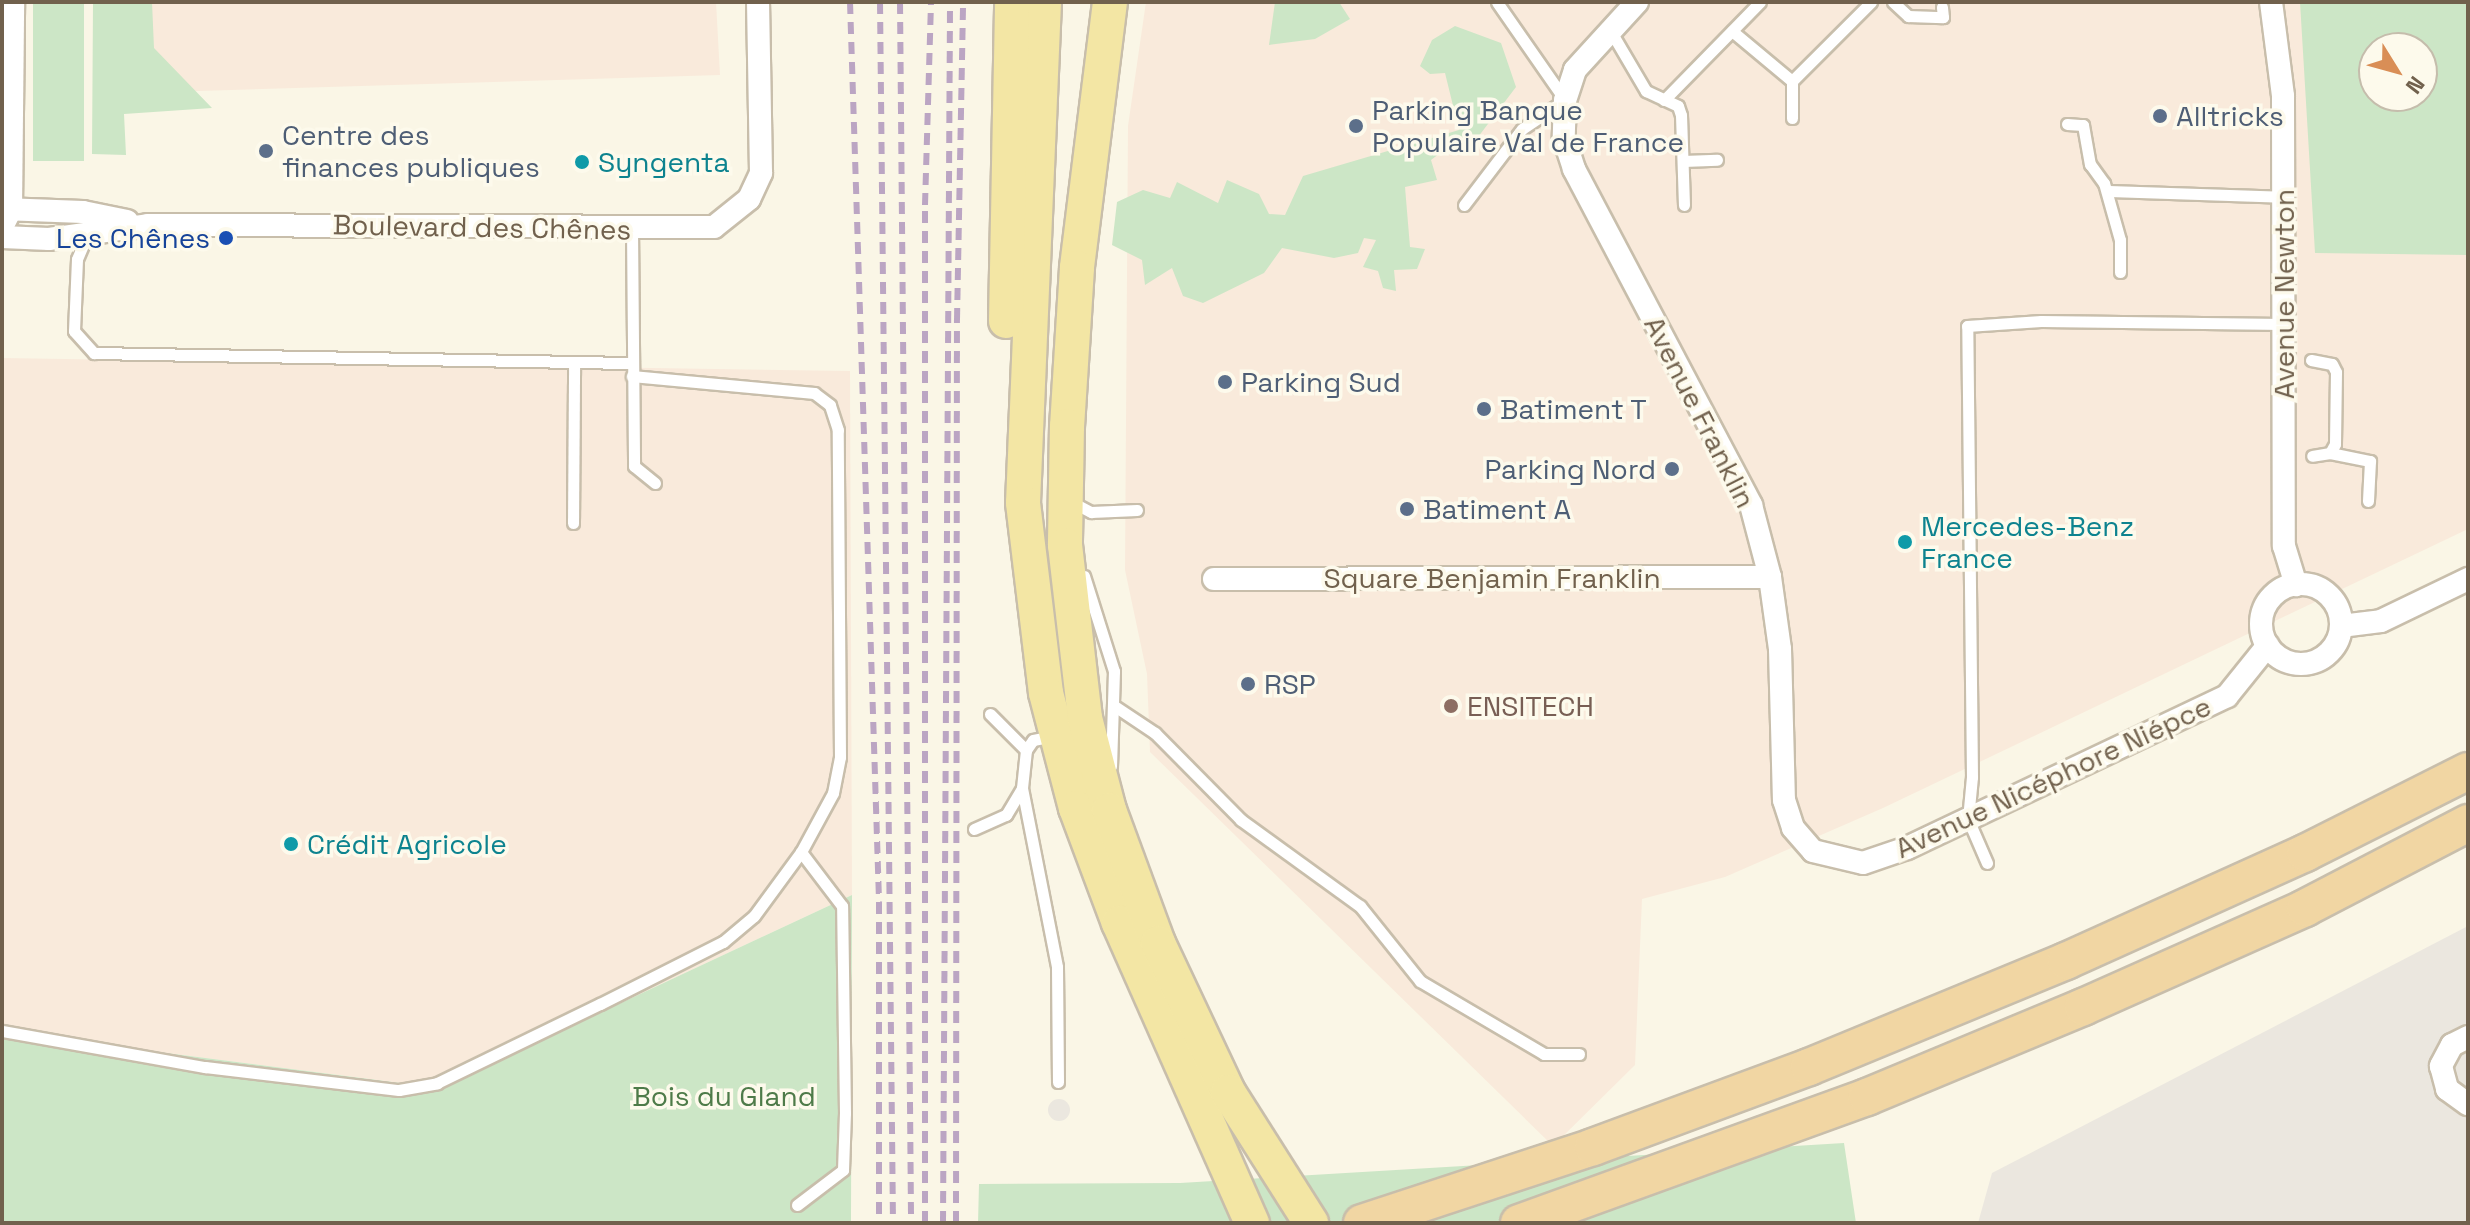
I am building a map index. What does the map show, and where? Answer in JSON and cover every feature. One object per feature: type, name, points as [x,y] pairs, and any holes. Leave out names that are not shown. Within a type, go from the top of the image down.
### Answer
[{"type":"highway","points":[[1376,1219],[1593,1147],[1838,1055],[2094,948],[2305,853],[2468,771]]},
{"type":"highway","points":[[1519,1223],[1852,1102],[2083,1007],[2305,908],[2468,823]]},
{"type":"main road","points":[[1012,2],[1004,422],[1023,503]]},
{"type":"main road","points":[[1044,2],[1023,503],[1040,743],[1250,1220]]},
{"type":"main road","points":[[1110,2],[1077,268],[1066,499],[1071,615],[1085,718],[1109,810],[1158,943],[1228,1092],[1311,1223]]},
{"type":"street","points":[[5,215],[13,2]]},
{"type":"street","name":"Boulevard des Chênes","points":[[2,237],[49,239],[148,225],[714,227],[733,217],[757,187],[762,145],[758,2]]},
{"type":"street","name":"Avenue Franklin","points":[[1637,2],[1575,70],[1565,100],[1564,138],[1574,169],[1729,457],[1751,505],[1770,577],[1780,649],[1784,800],[1793,828],[1813,851],[1863,863]]},
{"type":"street","name":"Avenue Newton","points":[[2271,2],[2283,96],[2284,546],[2296,585]]},
{"type":"street","name":"Boulevard des Chênes","points":[[5,215],[83,212],[148,225]]},
{"type":"street","name":"Square Benjamin Franklin","points":[[1214,579],[1770,577]]},
{"type":"street","points":[[2341,626],[2381,621],[2468,579]]},
{"type":"street","points":[[2296,585],[2328,595],[2341,626],[2332,649],[2311,663],[2287,661],[2268,645],[2262,620],[2265,608],[2283,589],[2296,585]]},
{"type":"street","name":"Avenue Nicéphore Niépce","points":[[1863,863],[1968,819],[2227,696],[2268,645]]},
{"type":"street","points":[[2468,1037],[2452,1045],[2441,1066],[2447,1089],[2468,1104]]},
{"type":"lane","points":[[1464,205],[1522,129],[1565,100],[1497,2]]},
{"type":"lane","points":[[1664,100],[1760,2]]},
{"type":"lane","points":[[1792,118],[1792,81],[1871,2]]},
{"type":"lane","points":[[1893,2],[1908,16],[1943,17],[1942,7]]},
{"type":"lane","points":[[1610,29],[1646,91],[1678,106],[1681,115],[1684,205]]},
{"type":"lane","points":[[1732,31],[1792,81]]},
{"type":"lane","points":[[2067,124],[2083,125],[2090,164],[2107,191],[2120,240],[2120,272]]},
{"type":"lane","points":[[1683,161],[1717,160]]},
{"type":"lane","points":[[2107,191],[2284,197]]},
{"type":"lane","points":[[632,228],[634,466],[655,483]]},
{"type":"lane","points":[[89,232],[77,259],[74,331],[94,353],[631,363]]},
{"type":"lane","points":[[1987,863],[1968,819],[1972,777],[1967,326],[2041,321],[2285,324]]},
{"type":"lane","points":[[2311,360],[2332,364],[2336,372],[2335,444],[2330,453]]},
{"type":"lane","points":[[573,523],[574,362]]},
{"type":"lane","points":[[2,1031],[60,1045],[399,1090],[437,1083],[723,942],[754,916],[801,852],[833,793],[840,757],[838,430],[830,405],[814,393],[794,388],[632,376]]},
{"type":"lane","points":[[2312,456],[2330,453],[2370,461],[2368,501]]},
{"type":"lane","points":[[1066,499],[1091,512],[1137,510]]},
{"type":"lane","points":[[1066,499],[1089,597],[1114,671],[1116,707],[1109,810]]},
{"type":"lane","points":[[1116,707],[1155,733],[1241,820],[1360,906],[1420,981],[1544,1054],[1579,1054]]},
{"type":"lane","points":[[974,829],[1006,815],[1022,788],[1040,743],[990,714]]},
{"type":"lane","points":[[1022,788],[1057,967],[1058,1082]]},
{"type":"lane","points":[[797,1205],[843,1170],[845,1113],[842,906],[801,852]]},
{"type":"shaded area","points":[[99,2],[716,2],[720,75],[99,94]]},
{"type":"shaded area","points":[[1146,2],[2468,2],[2468,529],[1883,808],[1725,877],[1642,899],[1635,1065],[1553,1146],[1150,752],[1147,674],[1125,570],[1128,126]]},
{"type":"shaded area","points":[[2,358],[850,371],[852,895],[439,1088],[2,1032]]},
{"type":"shaded area","points":[[2468,926],[2468,1223],[1978,1223],[1992,1173]]},
{"type":"shaded area","points":[[1059,1099],[1067,1102],[1070,1110],[1067,1118],[1059,1121],[1051,1118],[1048,1110],[1051,1102]]},
{"type":"green space","points":[[33,2],[84,2],[84,161],[33,161]]},
{"type":"green space","points":[[93,2],[152,2],[154,48],[212,108],[124,114],[126,155],[92,154]]},
{"type":"green space","points":[[1275,2],[1339,2],[1350,19],[1315,39],[1269,45]]},
{"type":"green space","points":[[2300,2],[2468,2],[2468,255],[2315,253]]},
{"type":"green space","points":[[1455,26],[1501,43],[1516,87],[1472,145],[1444,150],[1431,160],[1437,180],[1405,187],[1410,247],[1425,249],[1417,269],[1394,270],[1396,291],[1383,288],[1378,271],[1363,267],[1376,240],[1364,238],[1358,253],[1334,258],[1282,248],[1264,273],[1203,303],[1183,296],[1172,268],[1145,285],[1142,260],[1112,245],[1117,202],[1143,190],[1170,198],[1177,182],[1218,203],[1227,180],[1259,194],[1269,214],[1285,215],[1303,176],[1459,130],[1445,73],[1430,74],[1420,66],[1432,40]]},
{"type":"green space","name":"Bois du Gland","points":[[852,895],[851,1223],[2,1223],[2,1032],[439,1088]]},
{"type":"green space","points":[[1844,1143],[1856,1223],[978,1223],[979,1184],[1180,1183]]},
{"type":"railway","points":[[850,2],[879,902],[879,1223]]},
{"type":"railway","points":[[880,2],[893,1223]]},
{"type":"railway","points":[[900,2],[911,1223]]},
{"type":"railway","points":[[925,1223],[925,205],[931,2]]},
{"type":"railway","points":[[943,1223],[950,2]]},
{"type":"railway","points":[[956,1223],[957,320],[963,2]]},
{"type":"place","name":"Alltricks","points":[[2160,116]]},
{"type":"place","name":"Parking Banque Populaire Val de France","points":[[1356,126]]},
{"type":"place","name":"Centre des finances publiques","points":[[266,151]]},
{"type":"place","name":"Syngenta","points":[[582,162]]},
{"type":"place","name":"Les Chênes","points":[[226,238]]},
{"type":"place","name":"Parking Sud","points":[[1225,382]]},
{"type":"place","name":"Batiment T","points":[[1484,409]]},
{"type":"place","name":"Parking Nord","points":[[1672,469]]},
{"type":"place","name":"Batiment A","points":[[1407,509]]},
{"type":"place","name":"Mercedes-Benz France","points":[[1905,542]]},
{"type":"place","name":"RSP","points":[[1248,684]]},
{"type":"place","name":"ENSITECH","points":[[1451,706]]},
{"type":"place","name":"Crédit Agricole","points":[[291,844]]}]
